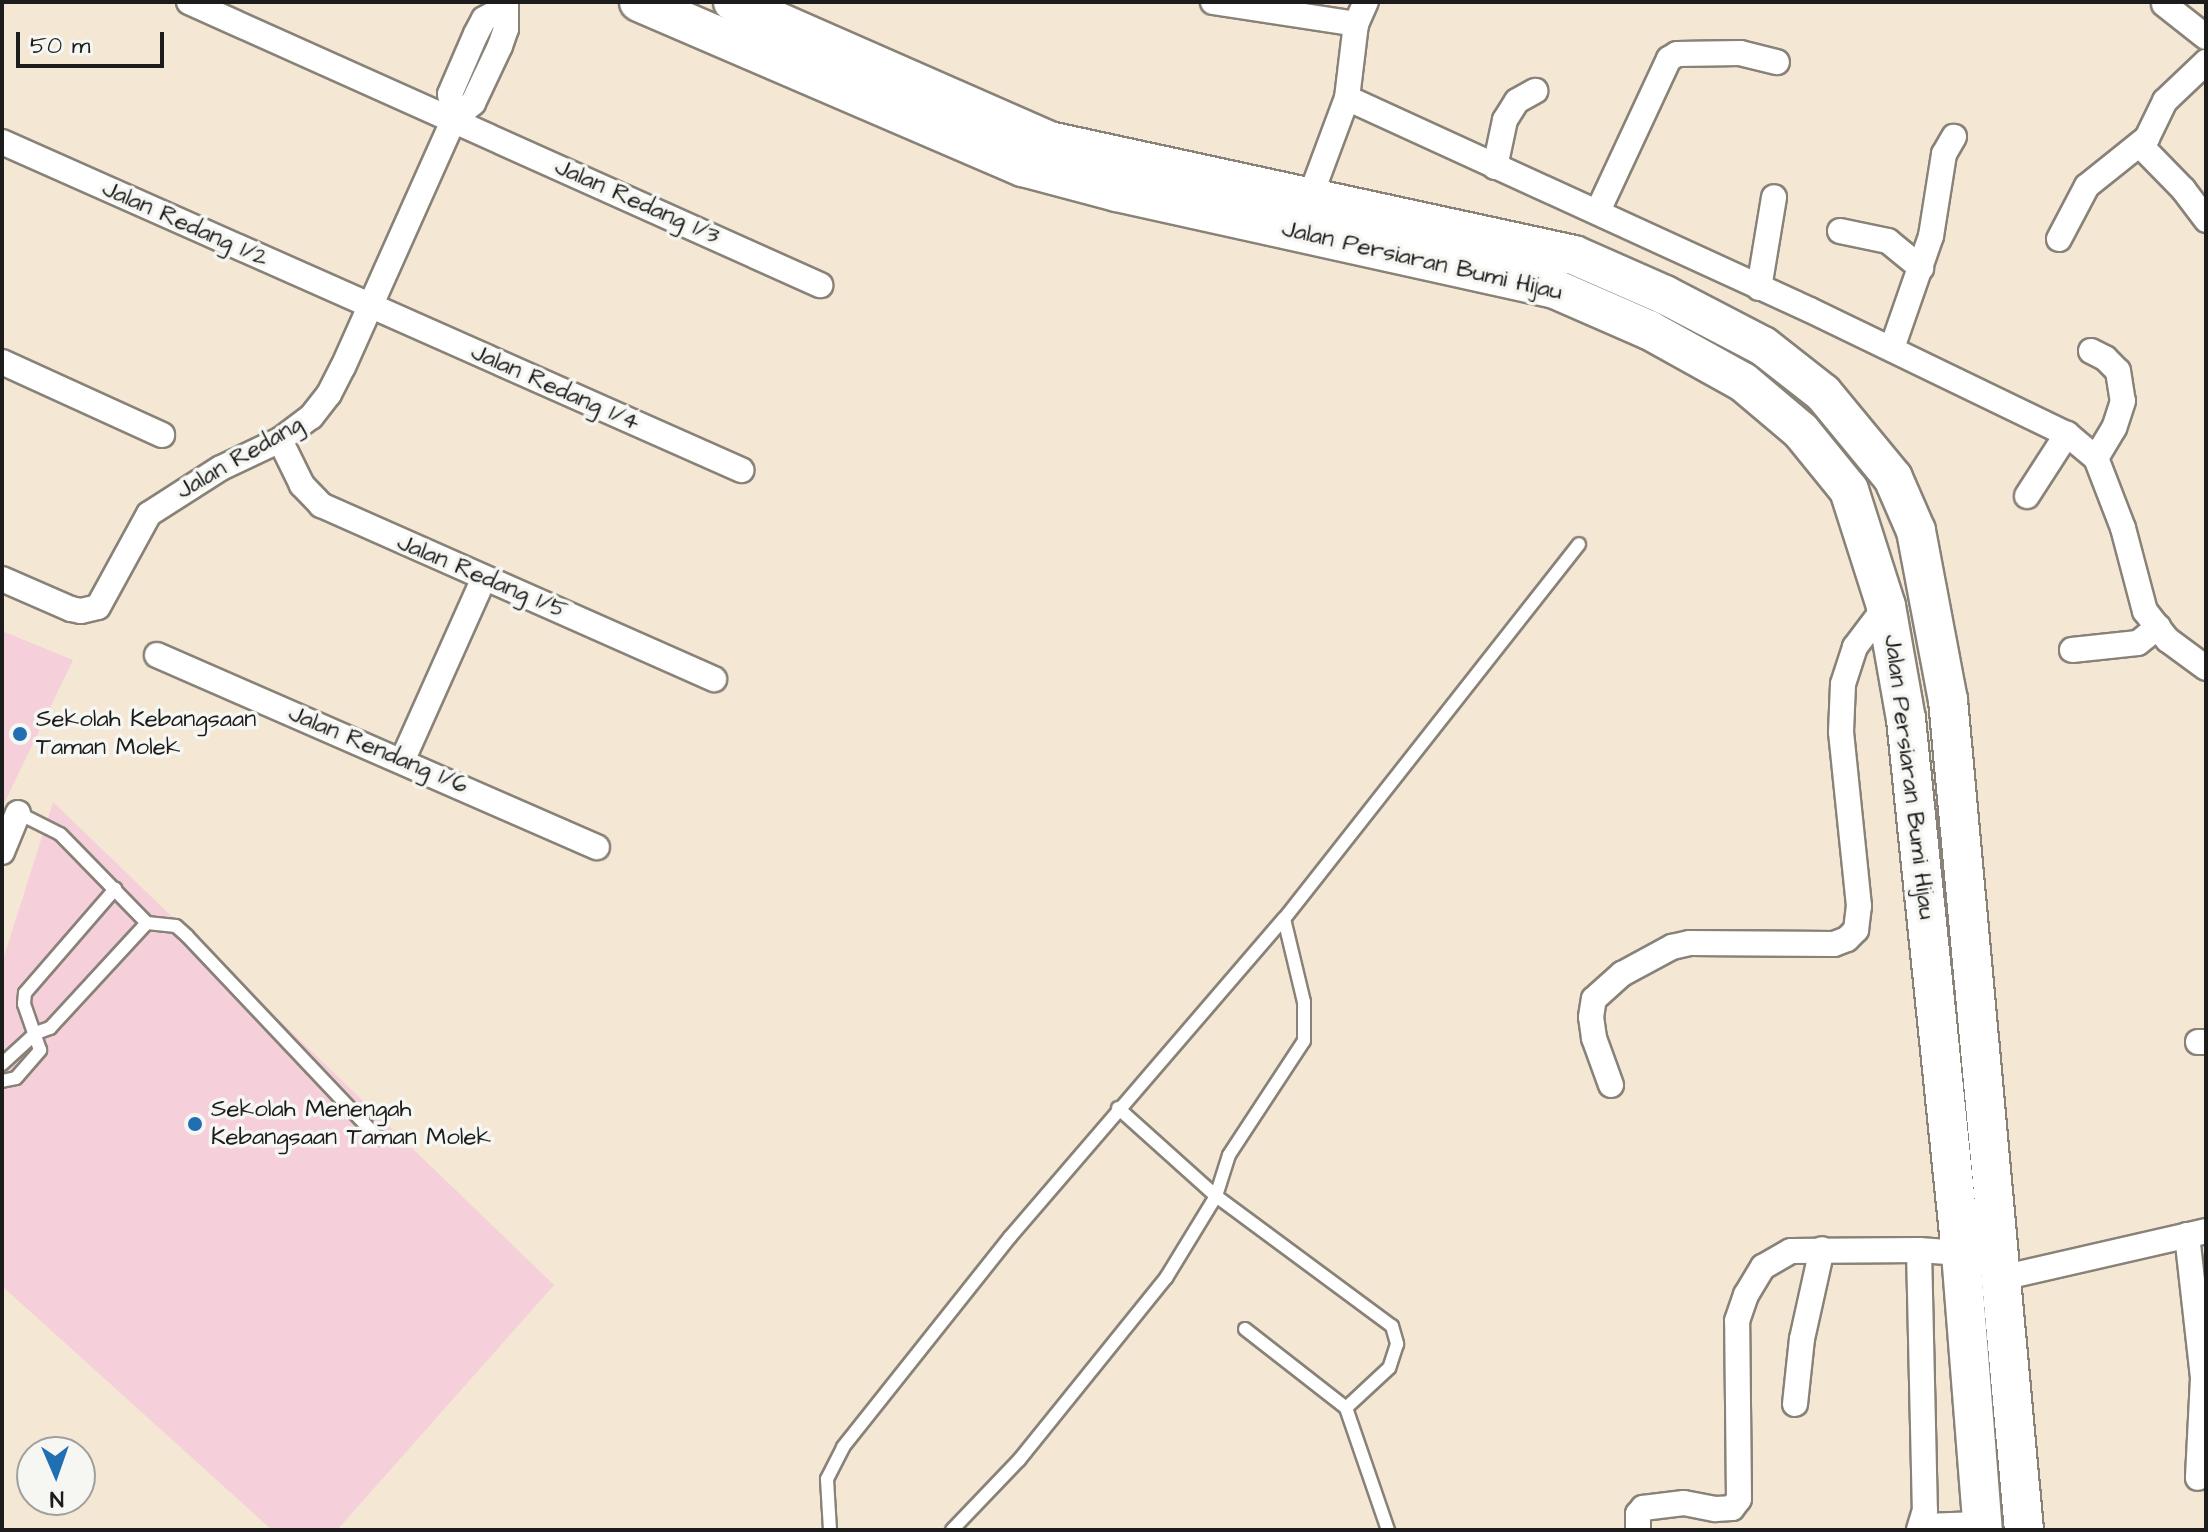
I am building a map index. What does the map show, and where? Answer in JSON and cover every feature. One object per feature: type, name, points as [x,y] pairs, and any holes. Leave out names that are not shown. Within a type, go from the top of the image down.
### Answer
[{"type":"main road","name":"Jalan Persiaran Bumi Hijau","points":[[639,2],[1023,167],[1117,192],[1535,283],[1649,330],[1743,382],[1801,431],[1849,490],[1886,606],[1906,719],[1961,1253],[1983,1527]]},
{"type":"main road","name":"Jalan Persiaran Bumi Hijau","points":[[733,2],[1049,141],[1309,200],[1549,247],[1665,295],[1763,346],[1823,393],[1893,478],[1916,531],[1948,700],[2024,1530]]},
{"type":"street","name":"Jalan Redang 1/3","points":[[189,2],[820,285]]},
{"type":"street","points":[[1213,2],[1356,24]]},
{"type":"street","points":[[1309,200],[1347,98],[1356,24],[1366,2]]},
{"type":"street","points":[[2164,4],[2206,37]]},
{"type":"street","name":"Jalan Redang","points":[[2,579],[71,609],[89,610],[103,602],[149,514],[211,473],[280,440],[311,417],[329,394],[454,119],[450,94],[476,34],[484,19],[505,5]]},
{"type":"street","points":[[1598,211],[1669,59],[1677,54],[1740,53],[1777,62]]},
{"type":"street","points":[[2059,239],[2087,186],[2147,138],[2165,101],[2206,62]]},
{"type":"street","points":[[1495,167],[1505,120],[1517,101],[1535,91]]},
{"type":"street","points":[[1347,98],[1892,348],[2067,434],[2096,458],[2123,528],[2145,611],[2168,640],[2206,668]]},
{"type":"street","points":[[1892,348],[1931,236],[1944,154],[1954,137]]},
{"type":"street","name":"Jalan Redang 1/2","points":[[2,142],[369,306]]},
{"type":"street","points":[[2140,145],[2183,189],[2206,220]]},
{"type":"street","points":[[1759,288],[1774,197]]},
{"type":"street","points":[[1840,231],[1888,241],[1921,268]]},
{"type":"street","name":"Jalan Redang 1/4","points":[[369,306],[741,470]]},
{"type":"street","points":[[2091,351],[2105,358],[2118,371],[2123,401],[2114,428],[2096,458]]},
{"type":"street","points":[[2,362],[162,435]]},
{"type":"street","points":[[2027,496],[2067,434]]},
{"type":"street","name":"Jalan Redang 1/5","points":[[280,440],[302,485],[321,505],[714,679]]},
{"type":"street","points":[[403,759],[484,578]]},
{"type":"street","points":[[1611,1085],[1594,1038],[1591,1017],[1594,999],[1622,974],[1672,947],[1690,943],[1834,944],[1847,939],[1856,930],[1859,906],[1841,732],[1843,684],[1855,647],[1886,606]]},
{"type":"street","points":[[2072,650],[2138,643],[2158,627]]},
{"type":"street","name":"Jalan Rendang 1/6","points":[[157,655],[403,759],[597,847]]},
{"type":"street","points":[[2,852],[18,813]]},
{"type":"street","points":[[2001,1278],[2197,1233],[2203,1378],[2198,1478]]},
{"type":"street","points":[[1795,1404],[1802,1339],[1822,1249]]},
{"type":"street","points":[[1638,1530],[1638,1514],[1643,1508],[1684,1503],[1715,1509],[1732,1508],[1739,1499],[1737,1321],[1746,1295],[1763,1267],[1791,1251],[1919,1250],[1961,1253]]},
{"type":"street","points":[[1919,1250],[1925,1510],[1920,1528],[1983,1527]]},
{"type":"lane","points":[[830,1530],[827,1479],[843,1447],[1118,1108],[1284,919],[1579,544]]},
{"type":"lane","points":[[18,813],[60,834],[147,923],[176,926],[379,1139]]},
{"type":"lane","points":[[2,1081],[16,1078],[39,1055],[36,1033],[24,1004],[25,993],[115,889]]},
{"type":"lane","points":[[952,1530],[1019,1460],[1166,1278],[1216,1196],[1229,1155],[1304,1041],[1304,1002],[1284,919]]},
{"type":"lane","points":[[2,1064],[36,1033],[50,1028],[147,923]]},
{"type":"lane","points":[[1118,1108],[1216,1196],[1392,1326],[1397,1344],[1389,1368],[1346,1408]]},
{"type":"lane","points":[[1245,1329],[1346,1408],[1388,1530]]},
{"type":"shaded area","name":"Sekolah Kebangsaan Taman Molek","points":[[2,631],[73,660],[2,808]]},
{"type":"shaded area","name":"Sekolah Menengah Kebangsaan Taman Molek","points":[[53,802],[554,1285],[337,1530],[272,1530],[2,1286],[2,963]]},
{"type":"place","name":"Sekolah Kebangsaan Taman Molek","points":[[20,734]]},
{"type":"place","name":"Sekolah Menengah Kebangsaan Taman Molek","points":[[195,1124]]}]
